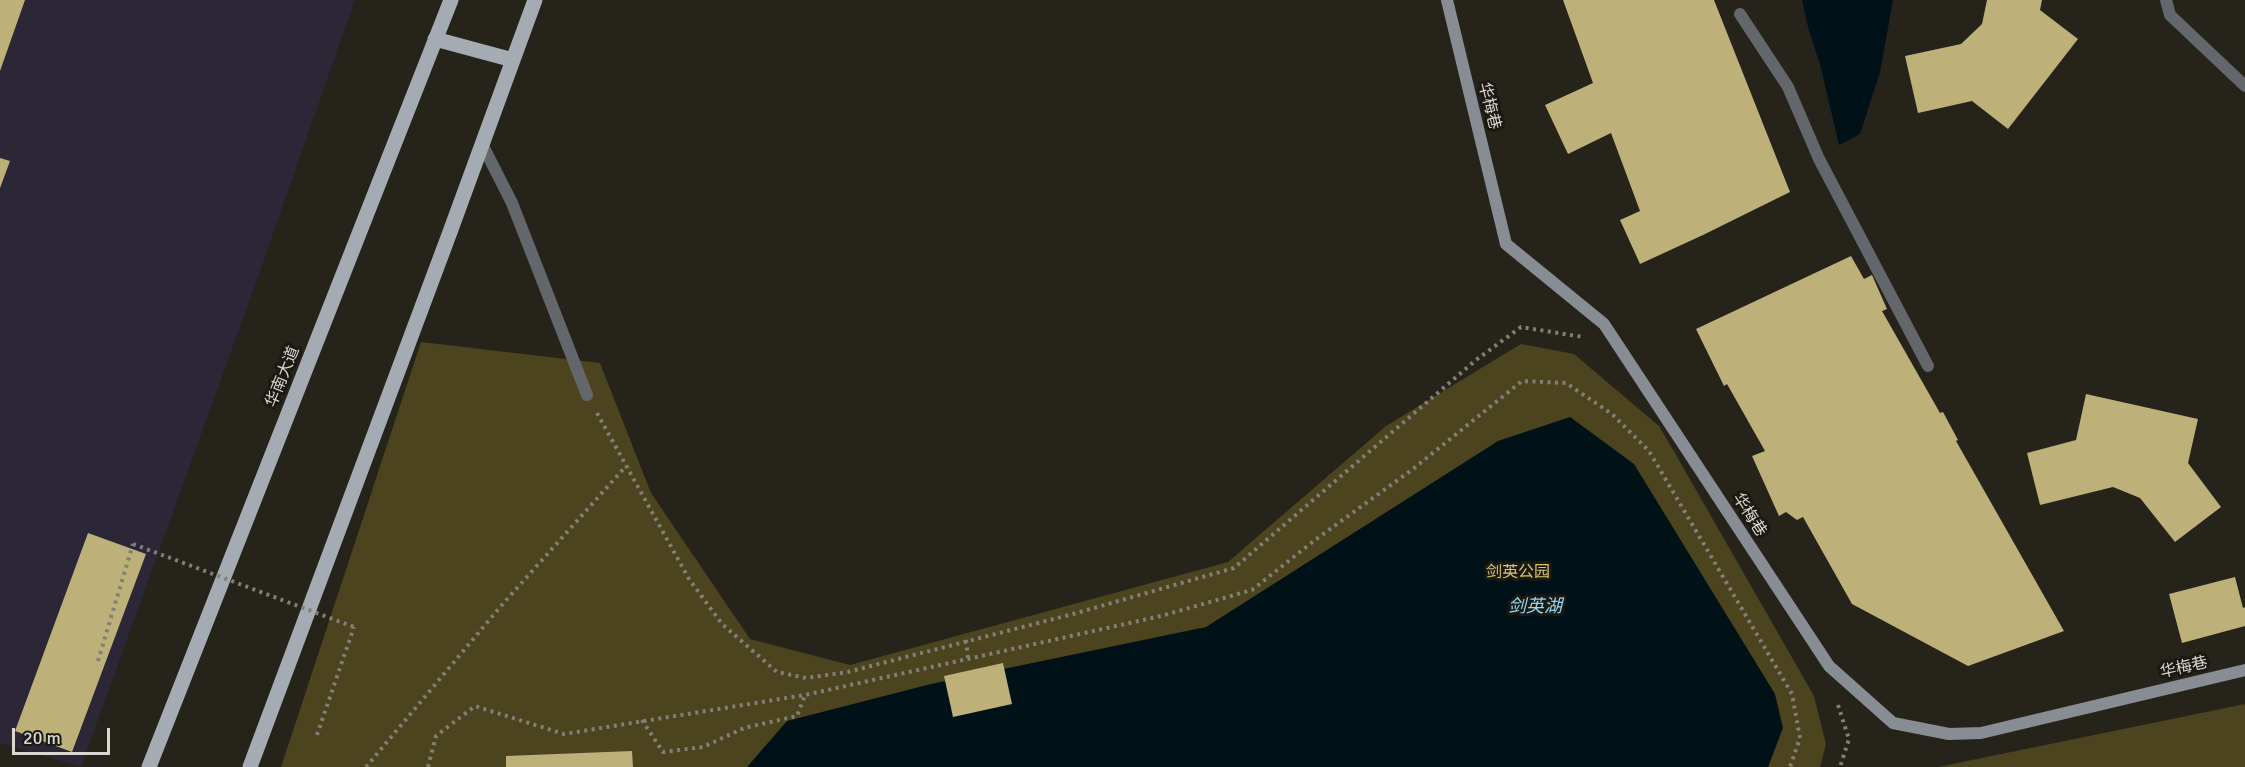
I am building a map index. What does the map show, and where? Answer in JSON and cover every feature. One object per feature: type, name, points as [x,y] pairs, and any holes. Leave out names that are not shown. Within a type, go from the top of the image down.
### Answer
[{"type":"main road","name":"华南大道","points":[[149,767],[451,0]]},
{"type":"main road","points":[[250,767],[535,0]]},
{"type":"main road","points":[[435,39],[513,60]]},
{"type":"street","name":"华梅巷","points":[[1447,0],[1506,244],[1604,324],[1829,666],[1893,723],[1948,734],[1981,733],[2245,670]]},
{"type":"street","points":[[2166,0],[2170,15],[2245,86]]},
{"type":"street","points":[[1740,14],[1788,87],[1820,159],[1928,366]]},
{"type":"street","points":[[482,144],[512,203],[587,394]]},
{"type":"path","points":[[587,394],[689,579],[722,624],[777,672],[806,678],[848,672],[1073,614],[1234,568],[1476,360],[1521,327],[1583,337],[1592,344]]},
{"type":"path","points":[[428,767],[436,736],[474,706],[564,734],[804,695],[1161,616],[1252,590],[1315,540],[1413,469],[1522,381],[1566,383],[1612,414],[1649,451],[1792,694],[1800,738],[1790,767]]},
{"type":"path","points":[[366,767],[501,606],[626,466]]},
{"type":"path","points":[[98,661],[134,544],[354,627],[317,735]]},
{"type":"path","points":[[966,640],[968,658]]},
{"type":"path","points":[[642,720],[663,752],[703,747],[744,728],[797,716],[804,695]]},
{"type":"path","points":[[1836,698],[1849,739],[1840,767]]},
{"type":"shaded area","points":[[0,0],[355,0],[81,767],[0,743]]},
{"type":"green space","name":"剑英公园","points":[[421,342],[600,363],[651,493],[750,639],[850,665],[1228,562],[1386,426],[1521,344],[1574,354],[1659,426],[1668,441],[1814,696],[1826,744],[1820,767],[281,767]]},
{"type":"green space","points":[[2245,704],[2245,767],[1938,767]]},
{"type":"water","points":[[1802,0],[1893,0],[1880,72],[1860,134],[1839,145],[1821,68]]},
{"type":"water","name":"剑英湖","points":[[1570,417],[1634,464],[1775,694],[1783,728],[1768,767],[747,767],[787,721],[931,684],[1206,627],[1498,441]]},
{"type":"building","points":[[0,0],[25,0],[0,71]]},
{"type":"building","points":[[1563,0],[1714,0],[1790,192],[1640,264],[1620,220],[1640,211],[1611,133],[1568,154],[1545,105],[1593,83]]},
{"type":"building","points":[[1987,0],[2042,0],[2040,10],[2078,39],[2008,129],[1972,101],[1918,113],[1905,56],[1961,44],[1982,24]]},
{"type":"building","points":[[0,158],[10,161],[0,188]]},
{"type":"building","points":[[1851,256],[1864,279],[1872,275],[1887,309],[1882,311],[1940,413],[1943,412],[1958,440],[1956,441],[2064,631],[1968,666],[1852,604],[1803,517],[1797,520],[1786,512],[1779,516],[1752,456],[1765,451],[1727,384],[1724,386],[1696,329]]},
{"type":"building","points":[[2086,394],[2198,419],[2188,463],[2221,507],[2175,542],[2140,498],[2113,487],[2040,505],[2027,453],[2076,440]]},
{"type":"building","points":[[88,533],[146,554],[72,752],[15,731]]},
{"type":"building","points":[[2235,577],[2243,608],[2245,607],[2245,626],[2182,643],[2169,594]]},
{"type":"building","points":[[1003,663],[1012,704],[953,717],[944,676]]},
{"type":"building","points":[[632,751],[633,767],[506,767],[506,756]]}]
